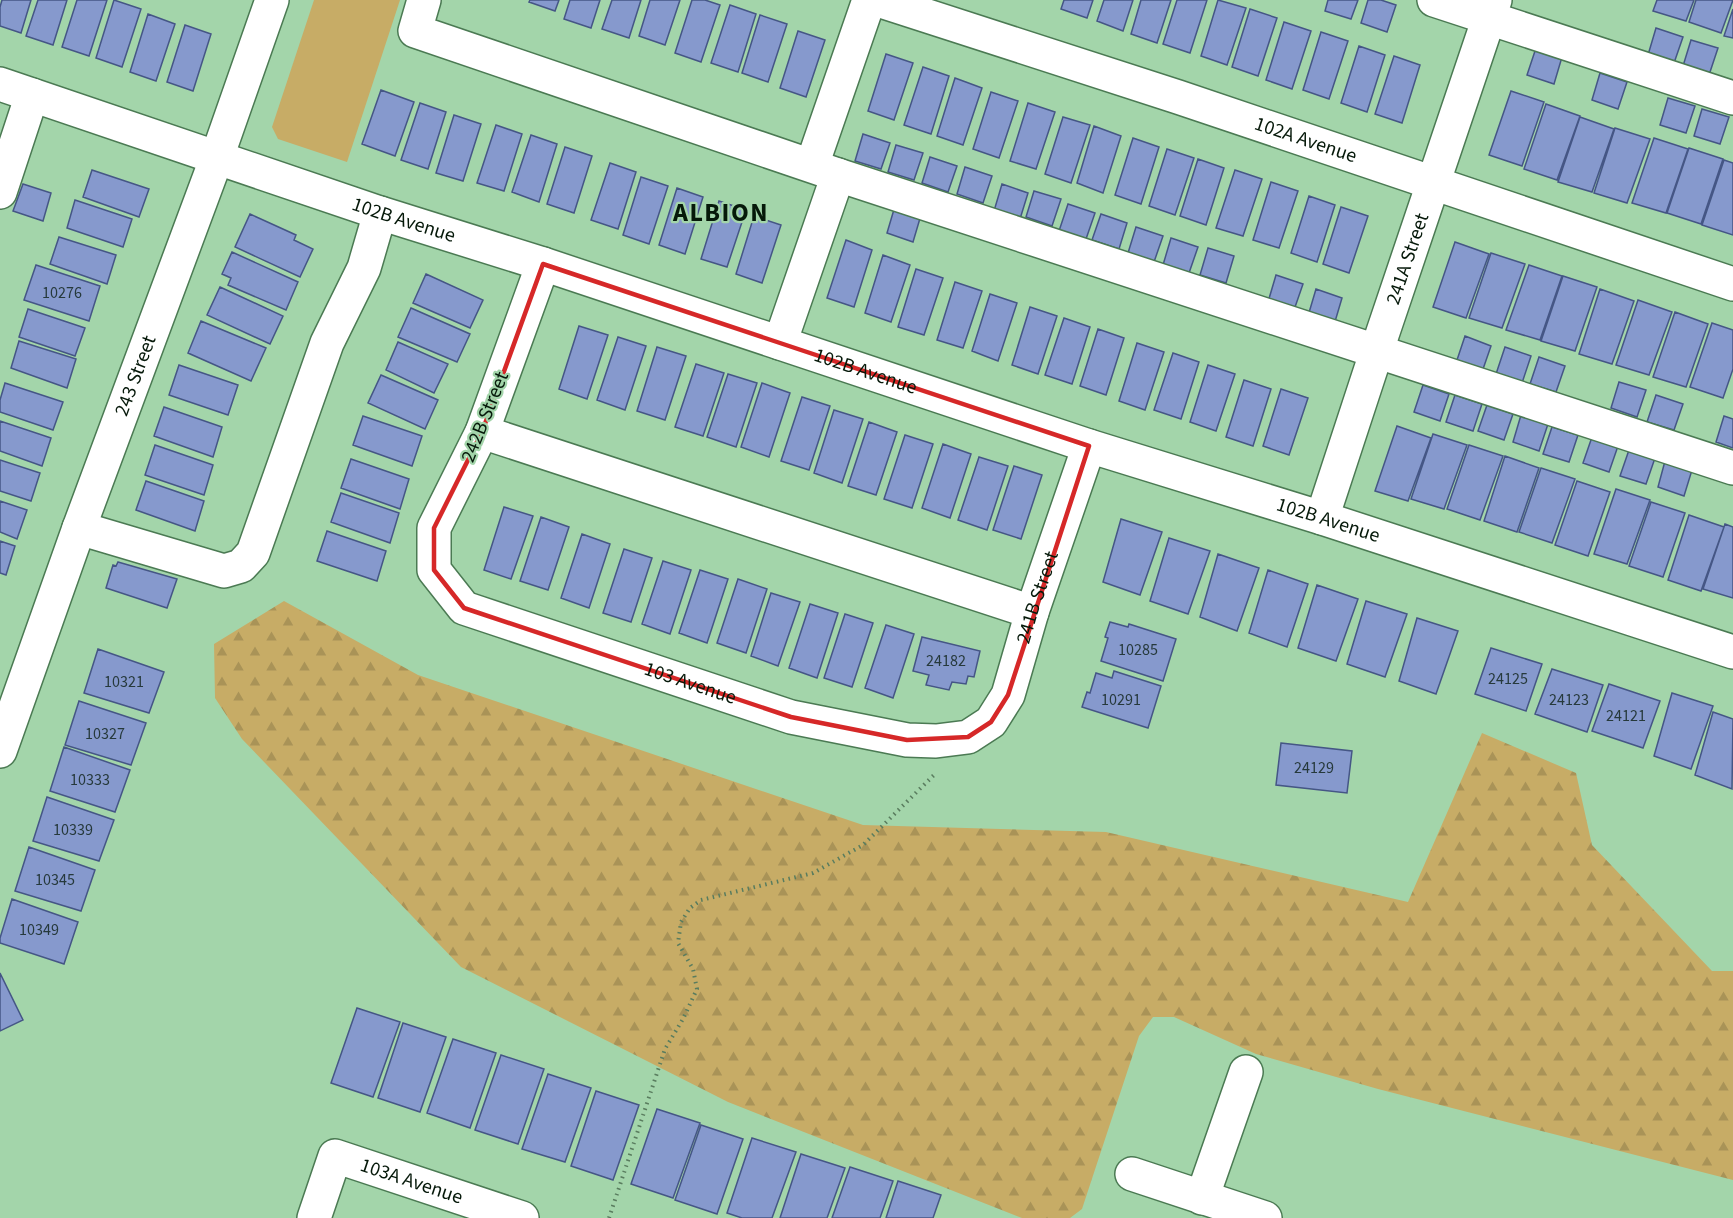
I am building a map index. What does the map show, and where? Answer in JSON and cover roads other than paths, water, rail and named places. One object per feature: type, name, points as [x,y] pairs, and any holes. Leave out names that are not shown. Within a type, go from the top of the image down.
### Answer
[{"type":"street","name":"243 Street","points":[[0,751],[272,0]]},
{"type":"street","points":[[424,0],[414,31],[825,170],[1733,468]]},
{"type":"street","points":[[780,343],[869,0]]},
{"type":"street","name":"102A Avenue","points":[[878,0],[1179,97],[1733,284]]},
{"type":"street","points":[[1434,0],[1492,9],[1733,98]]},
{"type":"street","name":"241A Street","points":[[1322,518],[1492,9]]},
{"type":"street","name":"102B Avenue","points":[[0,84],[380,213],[543,264],[1089,446],[1322,518],[1733,652]]},
{"type":"street","points":[[0,192],[32,95]]},
{"type":"street","points":[[79,528],[224,571],[241,566],[253,553],[327,343],[364,268],[380,213]]},
{"type":"street","name":"242B Street","points":[[434,570],[434,528],[482,432],[543,264]]},
{"type":"street","points":[[482,432],[1032,612]]},
{"type":"street","name":"241B Street","points":[[968,736],[991,722],[1008,695],[1032,612],[1089,446]]},
{"type":"street","name":"103 Avenue","points":[[434,570],[464,608],[791,717],[908,740],[936,741],[968,736]]},
{"type":"street","points":[[1202,1198],[1246,1072]]},
{"type":"street","name":"103A Avenue","points":[[314,1218],[334,1156],[522,1218]]},
{"type":"street","points":[[1132,1174],[1265,1218]]},
{"type":"district","name":"ALBION","points":[[721,212]]}]
